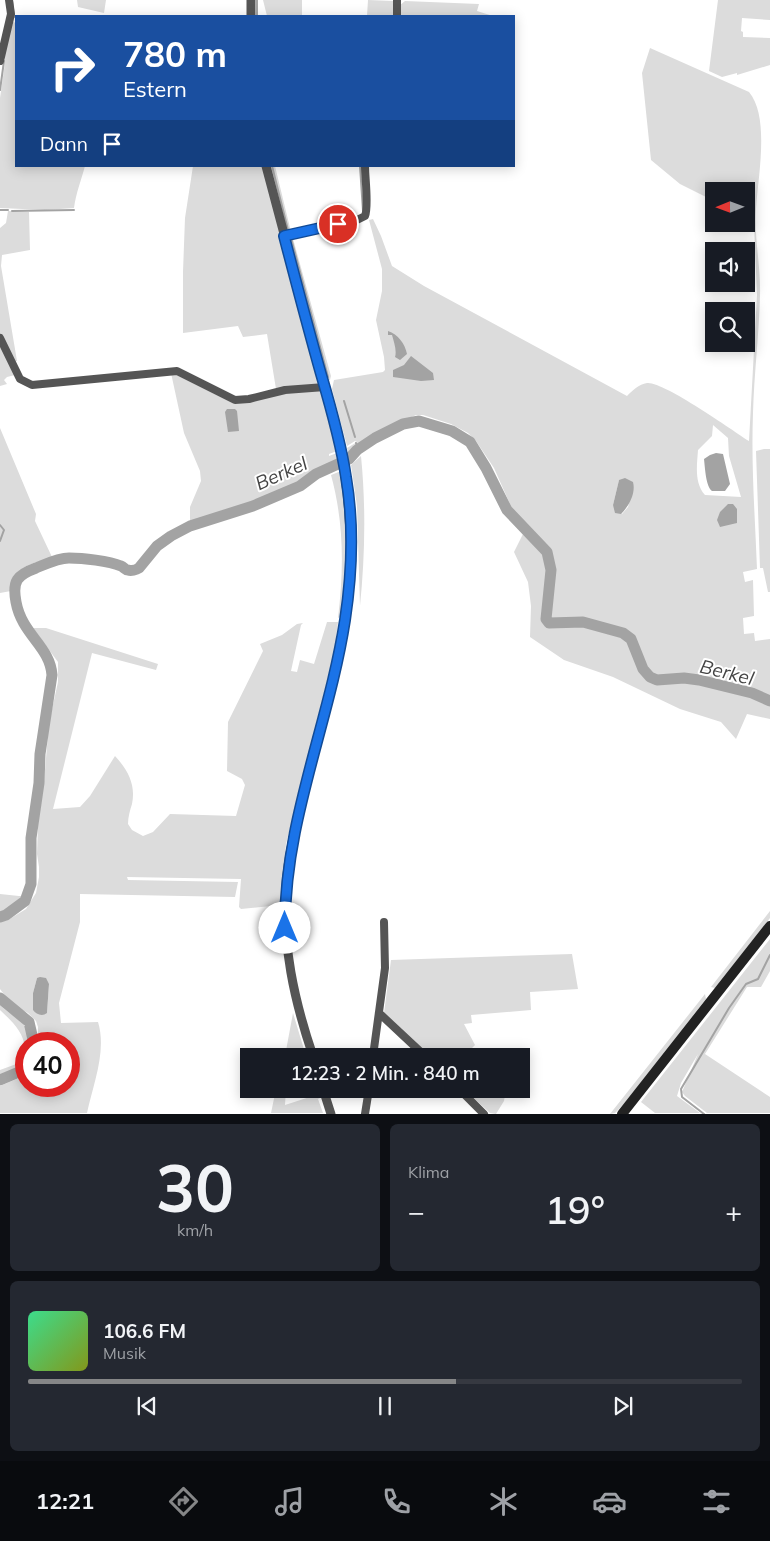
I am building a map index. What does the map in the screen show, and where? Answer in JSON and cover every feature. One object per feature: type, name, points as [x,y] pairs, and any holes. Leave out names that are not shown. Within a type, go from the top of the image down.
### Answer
[{"type":"main road","points":[[622,1114],[770,926]]},
{"type":"street","points":[[0,61],[11,14],[9,0]]},
{"type":"street","points":[[251,0],[251,15]]},
{"type":"street","points":[[397,0],[397,15]]},
{"type":"street","points":[[266,167],[339,441],[346,478],[351,548],[345,620],[293,837],[286,886],[285,928],[290,969],[294,996],[310,1048]]},
{"type":"street","points":[[284,236],[353,222],[365,216],[367,204],[365,167]]},
{"type":"street","points":[[0,338],[20,379],[32,385],[177,371],[234,400],[249,399],[285,390],[325,387]]},
{"type":"street","points":[[374,1048],[385,968],[384,922]]},
{"type":"street","points":[[379,1013],[417,1048]]},
{"type":"street","points":[[326,1098],[331,1114]]},
{"type":"street","points":[[365,1114],[368,1098]]},
{"type":"street","points":[[468,1098],[484,1114]]},
{"type":"shaded area","points":[[77,0],[106,0],[104,13],[78,7]]},
{"type":"shaded area","points":[[263,0],[302,0],[302,15],[267,15]]},
{"type":"shaded area","points":[[368,0],[393,1],[393,15],[367,15]]},
{"type":"shaded area","points":[[718,0],[770,0],[770,20],[742,18],[741,31],[743,32],[743,37],[770,38],[770,65],[737,75],[737,73],[722,77],[709,71]]},
{"type":"shaded area","points":[[405,1],[479,4],[477,11],[490,15],[399,15],[399,6]]},
{"type":"shaded area","points":[[13,22],[15,23],[15,167],[85,167],[74,208],[45,210],[0,208],[0,98],[5,63],[4,53]]},
{"type":"shaded area","points":[[650,48],[749,92],[759,116],[761,131],[756,209],[760,296],[753,433],[757,569],[743,572],[745,582],[753,580],[754,616],[743,618],[744,634],[754,633],[755,641],[770,639],[770,698],[753,691],[700,678],[685,676],[656,677],[647,671],[634,641],[623,630],[588,620],[551,620],[549,618],[554,569],[549,551],[514,513],[494,468],[476,441],[468,433],[451,424],[423,415],[416,415],[373,435],[356,446],[349,455],[347,448],[357,442],[355,441],[347,446],[332,389],[334,380],[383,372],[385,370],[376,320],[382,291],[382,269],[369,220],[373,219],[392,266],[424,286],[627,396],[641,385],[647,383],[655,384],[682,398],[749,441],[757,295],[754,232],[755,182],[705,182],[705,196],[680,184],[651,160],[642,73]],"holes":[[[713,425],[728,438],[729,456],[741,497],[705,495],[699,485],[697,474],[698,450],[712,436]],[[619,480],[630,500],[628,507],[622,514],[613,505]]]},
{"type":"shaded area","points":[[193,167],[263,167],[320,382],[316,385],[276,389],[267,334],[243,337],[238,326],[183,333],[185,218]]},
{"type":"shaded area","points":[[269,167],[275,167],[291,232],[288,232]]},
{"type":"shaded area","points":[[8,211],[29,212],[30,250],[2,255],[1,266],[17,361],[13,362],[0,333],[0,228],[6,223]]},
{"type":"shaded area","points":[[292,235],[331,376],[330,380],[326,381],[289,236]]},
{"type":"shaded area","points":[[388,331],[398,337],[405,347],[407,354],[400,360],[395,357],[394,341],[392,335],[388,335]]},
{"type":"shaded area","points":[[0,341],[15,375],[7,377],[4,380],[7,384],[0,386]]},
{"type":"shaded area","points":[[411,356],[433,373],[434,380],[421,381],[393,377],[393,370],[404,365]]},
{"type":"shaded area","points":[[176,372],[210,391],[228,398],[292,390],[316,390],[323,393],[337,451],[329,454],[329,456],[337,453],[339,460],[307,474],[295,485],[246,506],[221,511],[190,523],[190,507],[201,481],[200,471],[184,433],[171,373]]},
{"type":"shaded area","points":[[227,409],[235,409],[237,411],[239,431],[228,432],[225,412]]},
{"type":"shaded area","points":[[0,428],[36,514],[35,521],[52,557],[24,567],[16,576],[11,591],[0,593]]},
{"type":"shaded area","points":[[770,449],[770,592],[768,592],[763,568],[760,568],[756,451]]},
{"type":"shaded area","points":[[716,453],[723,454],[730,484],[725,491],[712,491],[707,481],[704,459]]},
{"type":"shaded area","points":[[361,456],[364,531],[360,606],[357,506],[351,465]]},
{"type":"shaded area","points":[[341,471],[348,541],[343,615],[338,618],[342,546],[341,528],[331,475]]},
{"type":"shaded area","points":[[625,478],[633,482],[633,495],[621,514],[615,513],[613,505],[619,480]]},
{"type":"shaded area","points":[[728,504],[733,504],[737,509],[737,523],[720,527],[717,520],[720,512]]},
{"type":"shaded area","points":[[524,532],[541,549],[548,562],[550,578],[544,619],[548,625],[588,624],[621,634],[630,643],[643,674],[655,682],[685,680],[752,696],[770,703],[770,719],[747,714],[736,739],[721,722],[680,709],[613,677],[564,660],[530,637],[531,606],[528,582],[514,552]]},
{"type":"shaded area","points":[[327,622],[338,622],[335,649],[286,844],[280,905],[241,909],[239,907],[241,879],[127,877],[128,880],[238,882],[235,897],[80,894],[80,922],[59,1003],[61,1023],[98,1022],[101,1045],[100,1056],[87,1113],[0,1113],[0,1086],[15,1080],[15,1097],[80,1097],[80,1032],[38,1032],[36,1021],[28,1013],[12,1005],[0,989],[0,921],[8,920],[26,909],[36,893],[39,877],[37,854],[38,824],[49,723],[58,682],[58,662],[33,628],[46,628],[158,664],[156,670],[92,653],[53,809],[80,807],[90,796],[115,756],[124,767],[132,784],[133,797],[128,824],[132,830],[143,836],[153,832],[170,814],[236,816],[245,785],[242,779],[227,771],[228,722],[263,651],[260,644],[282,635],[297,624],[303,623],[291,671],[297,672],[300,660],[314,664]],"holes":[[[37,978],[49,984],[47,1013],[33,1010],[33,993]]]},
{"type":"shaded area","points":[[0,894],[22,896],[10,909],[0,912]]},
{"type":"shaded area","points":[[770,911],[770,918],[715,988],[711,987]]},
{"type":"shaded area","points":[[770,939],[770,971],[761,987],[747,987],[705,1054],[770,1097],[770,1113],[707,1113],[685,1096],[682,1092],[698,1054],[681,1083],[677,1096],[700,1113],[655,1113],[641,1102]]},
{"type":"shaded area","points":[[572,954],[578,989],[530,992],[531,1010],[471,1015],[472,1023],[464,1024],[475,1045],[472,1048],[421,1048],[384,1013],[391,960]]},
{"type":"shaded area","points":[[37,978],[46,978],[49,984],[47,1013],[43,1015],[37,1014],[33,1010],[33,993]]},
{"type":"shaded area","points":[[705,994],[706,999],[624,1104],[615,1113],[610,1114]]},
{"type":"shaded area","points":[[0,1005],[24,1024],[27,1032],[20,1032],[0,1010]]},
{"type":"shaded area","points":[[293,1013],[304,1048],[286,1048]]},
{"type":"shaded area","points":[[15,1064],[15,1069],[0,1076],[0,1070]]},
{"type":"shaded area","points":[[274,1098],[285,1098],[285,1105],[307,1098],[320,1098],[318,1099],[323,1113],[271,1113]]},
{"type":"shaded area","points":[[474,1098],[504,1098],[496,1114],[490,1113]]},
{"type":"waterway","points":[[12,0],[14,17]]},
{"type":"waterway","points":[[257,0],[257,15]]},
{"type":"waterway","points":[[0,90],[4,61]]},
{"type":"waterway","points":[[272,167],[288,230]]},
{"type":"waterway","points":[[360,167],[363,211]]},
{"type":"waterway","points":[[0,210],[8,210]]},
{"type":"waterway","points":[[12,211],[74,210]]},
{"type":"waterway","points":[[291,238],[328,377]]},
{"type":"waterway","points":[[344,401],[355,437]]},
{"type":"waterway","name":"Berkel","points":[[0,917],[6,915],[25,901],[31,884],[31,838],[39,783],[40,754],[52,675],[46,656],[19,613],[15,589],[20,576],[65,558],[96,560],[116,564],[127,570],[139,568],[157,546],[171,536],[190,526],[253,506],[300,486],[316,474],[349,459],[357,450],[375,438],[403,424],[419,421],[452,431],[470,442],[486,468],[507,510],[547,552],[551,570],[546,619],[549,623],[583,622],[623,633],[631,639],[643,669],[650,677],[657,680],[684,678],[699,680],[752,693],[770,701]]},
{"type":"waterway","name":"Berkel","points":[[356,443],[358,449]]},
{"type":"waterway","points":[[0,525],[4,530],[0,541]]},
{"type":"waterway","points":[[704,1114],[682,1097],[681,1089],[729,1008],[746,984],[758,979],[770,955]]},
{"type":"waterway","name":"Berkel","points":[[0,998],[29,1022],[31,1032]]},
{"type":"waterway","name":"Berkel","points":[[0,1080],[15,1074]]},
{"type":"route","points":[[285,928],[286,886],[291,845],[341,642],[350,584],[351,548],[350,509],[339,441],[284,236],[338,224]]}]
